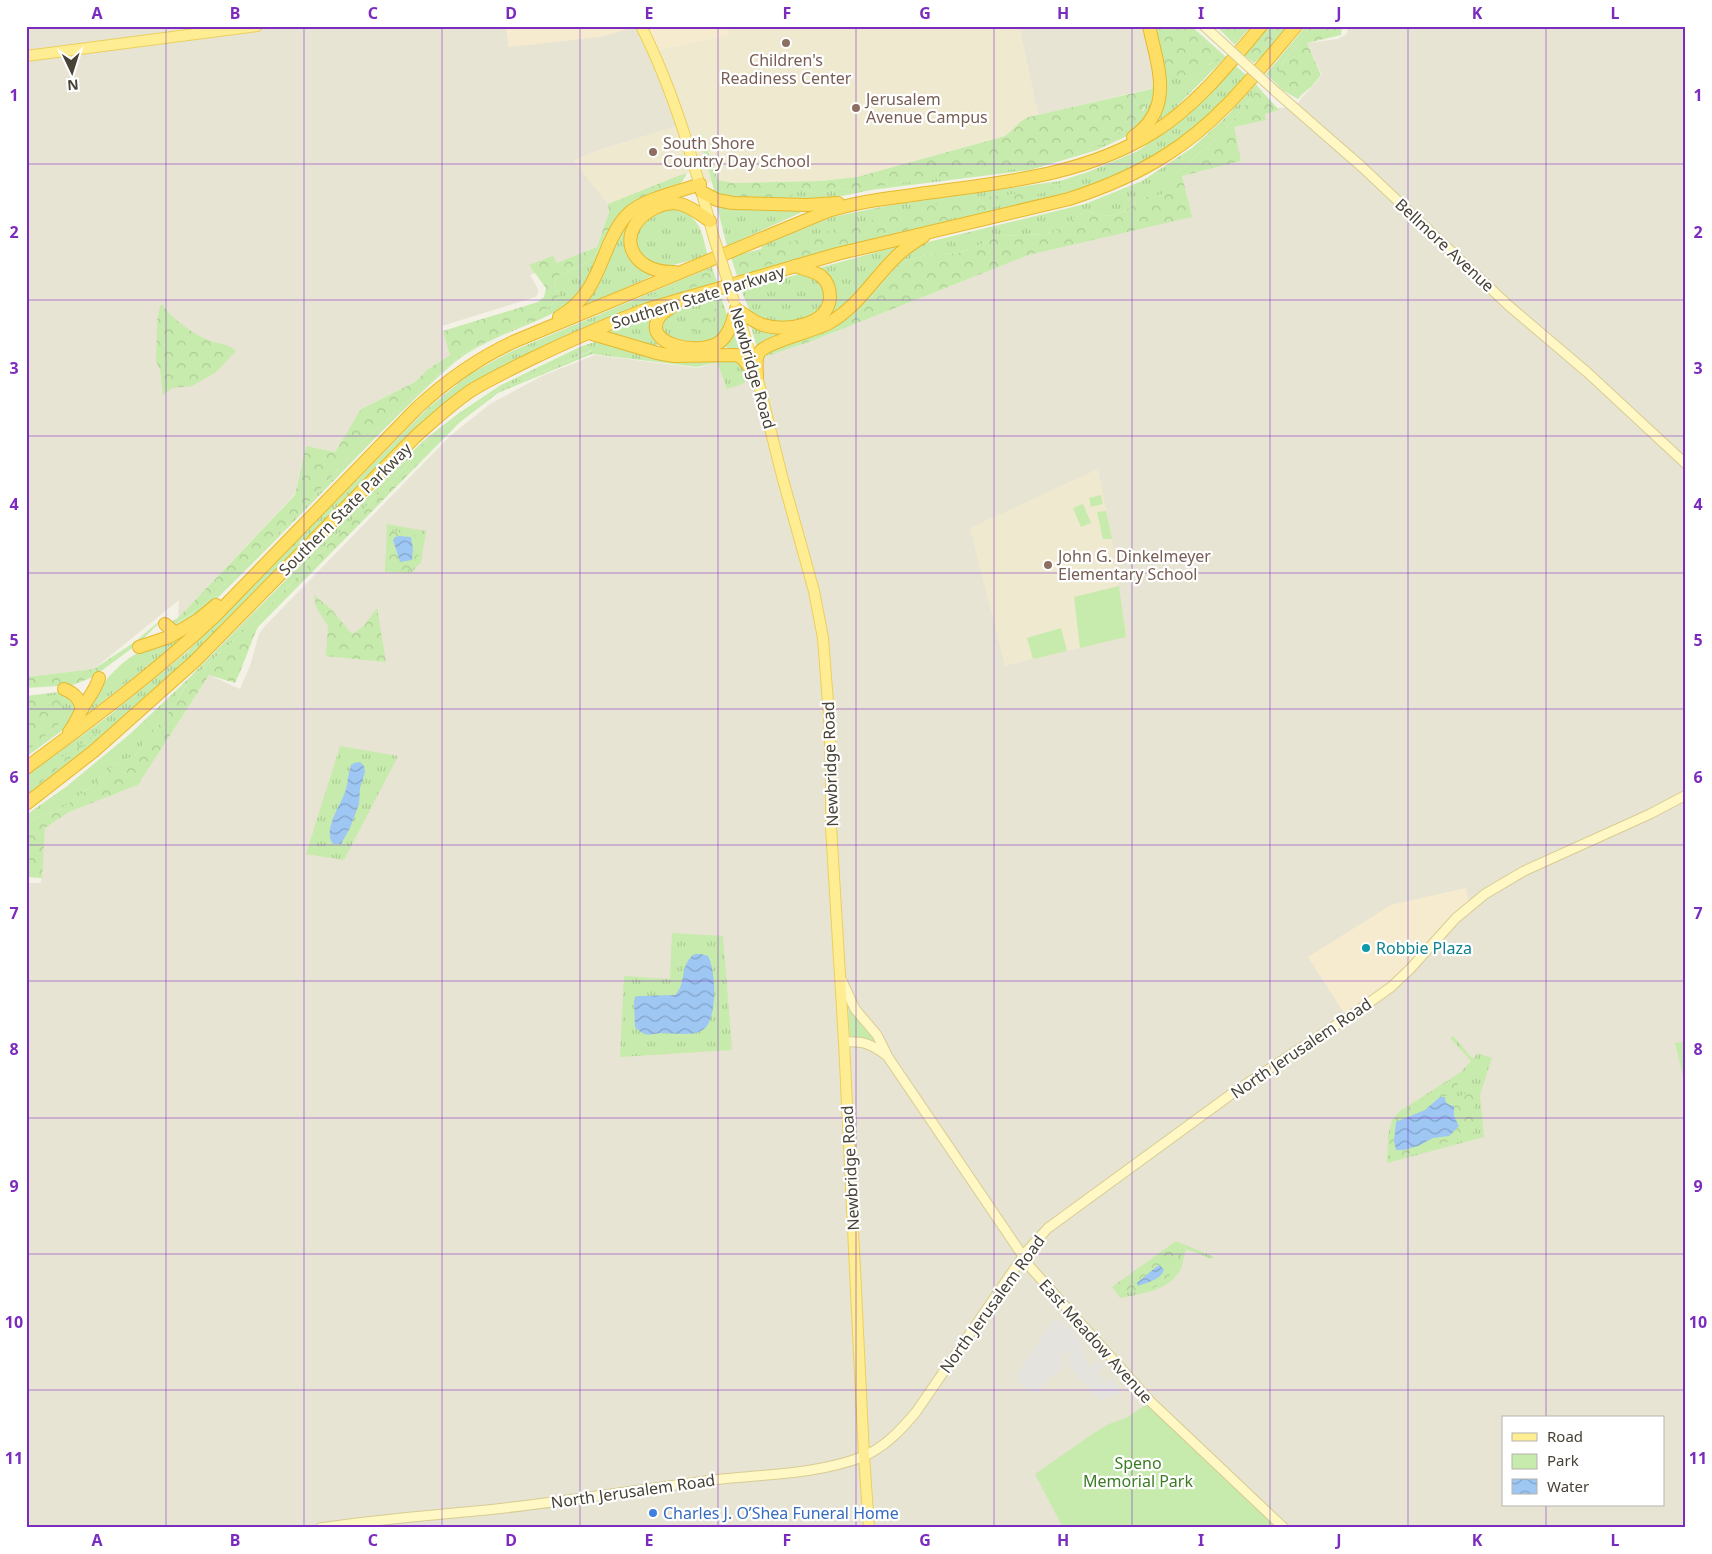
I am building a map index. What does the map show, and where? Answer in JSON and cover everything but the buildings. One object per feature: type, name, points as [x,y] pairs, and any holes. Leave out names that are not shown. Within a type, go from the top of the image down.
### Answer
[{"type":"highway","points":[[1100,159],[1145,127],[1157,108],[1161,93],[1161,80],[1149,26]]},
{"type":"highway","name":"Southern State Parkway","points":[[26,768],[133,688],[181,648],[249,582],[434,393],[450,379],[481,358],[539,331],[828,211],[854,204],[1050,175],[1100,159],[1140,140],[1174,117],[1209,86],[1261,26]]},
{"type":"highway","name":"Southern State Parkway","points":[[26,804],[100,746],[196,661],[414,438],[445,410],[473,390],[501,374],[630,315],[795,266],[1068,199],[1135,173],[1166,155],[1197,132],[1229,103],[1296,26]]},
{"type":"highway","points":[[539,331],[578,304],[588,292],[617,228],[628,214],[647,202],[701,188],[723,202],[807,206],[898,197]]},
{"type":"highway","points":[[683,271],[656,271],[641,263],[632,250],[630,240],[633,227],[649,211],[669,203],[686,206],[710,221]]},
{"type":"highway","points":[[757,376],[759,353],[763,349],[838,318],[860,298],[899,253],[927,234]]},
{"type":"highway","points":[[683,299],[660,316],[657,324],[660,337],[671,345],[708,348],[719,342],[728,333],[735,305],[757,323],[770,327],[797,326],[816,320],[828,308],[830,293],[827,283],[818,274],[795,266]]},
{"type":"highway","points":[[589,333],[656,353],[674,356],[737,355],[742,358],[757,376]]},
{"type":"highway","points":[[139,647],[175,633],[198,620],[249,582]]},
{"type":"highway","points":[[165,624],[175,633]]},
{"type":"highway","points":[[54,747],[75,724],[99,678]]},
{"type":"highway","points":[[64,688],[75,694],[82,709]]},
{"type":"main road","points":[[26,56],[257,26]]},
{"type":"main road","name":"Newbridge Road","points":[[641,26],[673,101],[757,376],[784,485],[814,591],[823,638],[830,716],[832,770],[831,826],[841,978],[869,1528]]},
{"type":"main road","name":"Bellmore Avenue","points":[[1204,26],[1275,92],[1356,161],[1508,305],[1588,373],[1686,464]]},
{"type":"main road","name":"North Jerusalem Road","points":[[320,1528],[378,1520],[591,1498],[705,1481],[813,1470],[864,1456],[894,1436],[916,1412],[1037,1238],[1064,1215],[1238,1090],[1391,987],[1410,969],[1454,919],[1485,894],[1524,871],[1686,796]]},
{"type":"main road","name":"East Meadow Avenue","points":[[841,978],[855,1009],[877,1035],[888,1057],[1023,1257],[1151,1402],[1284,1528]]},
{"type":"main road","points":[[844,1042],[856,1041],[868,1044],[888,1057]]},
{"type":"shaded area","points":[[26,26],[506,26],[509,46],[637,26],[681,125],[574,160],[608,204],[609,212],[597,247],[530,275],[538,289],[538,294],[535,297],[442,326],[450,355],[428,369],[415,382],[361,409],[335,452],[306,446],[295,494],[178,618],[179,600],[94,669],[26,677]]},
{"type":"shaded area","points":[[506,26],[637,26],[600,37],[509,47]]},
{"type":"shaded area","points":[[640,26],[726,26],[729,35],[653,51]]},
{"type":"shaded area","name":"Jerusalem Avenue Campus","points":[[726,26],[1019,26],[1038,115],[1025,130],[857,177],[821,181],[733,183],[718,180],[700,184],[695,170],[608,204],[573,160],[681,125],[653,51],[729,35]]},
{"type":"shaded area","points":[[1019,26],[1149,26],[1161,86],[1038,115]]},
{"type":"shaded area","points":[[1348,26],[1686,26],[1686,1528],[26,1528],[26,883],[41,883],[45,828],[69,812],[138,785],[209,675],[240,689],[250,666],[259,634],[265,626],[449,437],[490,404],[542,376],[595,355],[698,368],[719,361],[741,365],[812,341],[1029,255],[1191,217],[1182,176],[1241,161],[1233,127],[1266,120],[1265,114],[1277,108],[1294,107],[1322,75],[1307,43],[1338,39],[1347,34]]},
{"type":"shaded area","name":"John G. Dinkelmeyer Elementary School","points":[[1098,469],[1113,545],[1126,637],[1005,666],[970,528]]},
{"type":"shaded area","points":[[1466,888],[1469,903],[1387,987],[1346,1016],[1308,957],[1391,905]]},
{"type":"shaded area","points":[[1054,1319],[1059,1322],[1062,1320],[1080,1340],[1084,1356],[1090,1363],[1087,1368],[1099,1360],[1104,1367],[1096,1374],[1096,1377],[1100,1375],[1104,1380],[1102,1382],[1104,1384],[1106,1383],[1105,1381],[1112,1378],[1119,1393],[1100,1401],[1067,1364],[1070,1361],[1067,1358],[1071,1353],[1068,1350],[1062,1359],[1066,1362],[1055,1376],[1051,1374],[1037,1394],[1018,1382],[1020,1378],[1016,1375]]},
{"type":"green space","points":[[1152,26],[1208,65],[1226,57],[1171,112],[1153,124],[1159,113]]},
{"type":"green space","points":[[1154,26],[1191,26],[1226,57],[1176,78],[1168,73]]},
{"type":"green space","points":[[1216,26],[1245,26],[1232,42]]},
{"type":"green space","points":[[1245,26],[1251,26],[1235,45],[1232,42]]},
{"type":"green space","points":[[1269,26],[1290,26],[1262,58],[1254,63],[1244,55]]},
{"type":"green space","points":[[1270,26],[1284,26],[1256,59],[1250,57],[1248,51]]},
{"type":"green space","points":[[1306,26],[1311,26],[1279,70],[1299,97],[1307,90],[1298,99],[1284,91],[1266,74]]},
{"type":"green space","points":[[1311,26],[1342,26],[1341,35],[1307,43],[1321,75],[1311,87],[1298,97],[1284,82],[1279,70]]},
{"type":"green space","points":[[1236,66],[1246,75],[1220,106],[1187,134],[1146,161],[1096,184],[1048,198],[737,276],[731,257],[761,249],[763,245],[832,217],[891,205],[1060,181],[1088,172],[1138,151],[1182,120]]},
{"type":"green space","points":[[1256,84],[1259,88],[1234,119],[1214,141],[1180,170],[1162,195],[1145,197],[1123,212],[1108,216],[1085,211],[1048,234],[998,236],[959,253],[926,255],[900,262],[862,308],[830,330],[771,351],[765,357],[770,349],[827,328],[907,251],[928,242],[1085,204],[1142,181],[1192,148],[1225,118]]},
{"type":"green space","points":[[1157,85],[1150,117],[1125,137],[1097,150],[1030,170],[871,190],[818,201],[727,197],[802,188],[820,193],[828,192],[838,187],[845,190],[1086,151],[1144,110],[1151,89]]},
{"type":"green space","points":[[1259,88],[1279,110],[1265,114],[1266,120],[1234,127],[1241,161],[1182,176],[1192,217],[1029,255],[812,341],[765,357],[771,351],[830,330],[862,308],[900,262],[926,255],[959,253],[998,236],[1048,234],[1085,211],[1108,216],[1123,212],[1145,197],[1162,194],[1180,170],[1214,141]]},
{"type":"green space","points":[[1151,89],[1144,108],[1127,128],[1103,145],[1095,145],[1086,151],[1032,167],[845,190],[838,187],[828,192],[820,193],[802,188],[789,198],[718,196],[714,190],[700,138],[702,134],[718,180],[733,183],[821,181],[857,177],[1005,136],[1029,117]]},
{"type":"green space","points":[[687,173],[682,182],[676,188],[678,176]]},
{"type":"green space","points":[[678,176],[676,188],[608,233],[594,257],[558,276],[554,285],[559,294],[555,302],[534,319],[464,353],[360,444],[301,511],[202,606],[176,624],[178,618],[295,495],[306,446],[335,452],[361,409],[415,382],[428,369],[450,355],[443,331],[538,302],[544,297],[546,288],[529,265],[553,256],[557,263],[597,247],[609,212],[608,204]]},
{"type":"green space","points":[[1082,181],[985,210],[737,273],[733,261],[809,236],[926,206],[1033,191]]},
{"type":"green space","points":[[675,188],[637,204],[620,219],[586,288],[574,301],[543,318],[485,343],[455,362],[400,413],[206,609],[179,629],[171,629],[172,622],[178,618],[177,624],[202,606],[301,511],[360,444],[464,353],[534,319],[555,302],[559,294],[554,285],[558,276],[594,257],[621,212],[636,201]]},
{"type":"green space","points":[[718,205],[803,210],[727,246]]},
{"type":"green space","points":[[680,208],[693,219],[700,229],[708,256],[661,268],[636,252],[634,235],[655,212]]},
{"type":"green space","points":[[638,211],[627,232],[626,255],[631,255],[652,276],[582,307],[618,231]]},
{"type":"green space","points":[[906,244],[838,315],[758,351],[750,323],[781,332],[830,311],[819,268]]},
{"type":"green space","points":[[712,267],[717,282],[563,337],[516,359],[476,382],[145,701],[26,798],[26,776],[106,718],[186,653],[427,409],[470,374],[510,352]]},
{"type":"green space","points":[[709,270],[715,282],[635,301],[678,286]]},
{"type":"green space","points":[[799,274],[810,274],[825,285],[827,305],[809,321],[769,325],[751,314],[741,290]]},
{"type":"green space","points":[[721,297],[727,315],[724,325],[726,326],[709,346],[673,343],[660,331],[667,313]]},
{"type":"green space","points":[[162,304],[176,320],[191,331],[205,339],[231,347],[236,351],[215,373],[192,386],[172,388],[163,395],[160,369],[156,362],[157,321]]},
{"type":"green space","points":[[718,308],[709,324],[692,333],[690,325],[700,316]]},
{"type":"green space","points":[[658,314],[660,343],[657,346],[666,350],[604,334],[627,324]]},
{"type":"green space","points":[[733,331],[741,354],[729,351],[727,347],[720,348]]},
{"type":"green space","points":[[595,342],[610,342],[724,357],[743,362],[747,379],[746,382],[727,389],[717,362],[697,367],[592,354],[592,350],[497,391],[421,445],[407,466],[334,538],[252,624],[187,683],[176,703],[135,755],[113,766],[92,786],[58,811],[26,823],[26,815],[66,787],[130,734],[187,680],[422,442],[459,413],[501,385],[582,346]]},
{"type":"green space","points":[[593,350],[592,354],[498,393],[460,422],[258,627],[235,683],[209,675],[138,785],[69,812],[45,828],[42,878],[26,877],[26,823],[58,811],[92,786],[113,766],[135,755],[176,703],[187,683],[252,624],[334,538],[407,466],[421,445],[497,391]]},
{"type":"green space","points":[[1101,495],[1103,504],[1091,507],[1089,498]]},
{"type":"green space","points":[[1083,504],[1091,523],[1081,527],[1073,508]]},
{"type":"green space","points":[[1106,511],[1112,539],[1103,539],[1097,512]]},
{"type":"green space","points":[[387,524],[426,531],[421,563],[412,573],[385,572]]},
{"type":"green space","points":[[389,532],[414,534],[419,541],[418,561],[410,570],[387,566]]},
{"type":"green space","points":[[1119,586],[1126,637],[1080,648],[1074,597]]},
{"type":"green space","points":[[314,595],[332,610],[352,634],[364,626],[377,608],[386,662],[326,656],[328,626],[316,607]]},
{"type":"green space","points":[[171,611],[139,643],[93,677],[73,685],[26,688],[26,677],[94,669],[136,641]]},
{"type":"green space","points":[[1061,628],[1067,651],[1033,659],[1027,638]]},
{"type":"green space","points":[[184,633],[185,635],[155,661],[80,719],[98,690],[122,664],[141,651]]},
{"type":"green space","points":[[142,659],[134,673],[99,699],[103,689]]},
{"type":"green space","points":[[59,692],[66,693],[78,708],[67,727],[26,757],[26,696]]},
{"type":"green space","points":[[54,695],[61,698],[61,722],[26,752],[26,698]]},
{"type":"green space","points":[[102,730],[32,790],[26,794],[26,781]]},
{"type":"green space","points":[[340,746],[398,756],[344,860],[306,854]]},
{"type":"green space","points":[[672,933],[723,936],[732,1050],[620,1057],[624,976],[670,979]]},
{"type":"green space","points":[[848,998],[884,1051],[850,1040]]},
{"type":"green space","points":[[1453,1036],[1473,1059],[1478,1053],[1492,1058],[1480,1095],[1484,1137],[1387,1163],[1388,1136],[1392,1120],[1400,1111],[1461,1072],[1471,1061],[1450,1038]]},
{"type":"green space","points":[[1686,1041],[1686,1080],[1684,1081],[1675,1043]]},
{"type":"green space","points":[[1686,1043],[1686,1075],[1679,1049]]},
{"type":"green space","points":[[1466,1070],[1452,1094],[1440,1098],[1425,1110],[1396,1122],[1418,1146],[1432,1138],[1449,1136],[1454,1116],[1454,1101],[1463,1094],[1470,1093],[1477,1096],[1473,1105],[1477,1117],[1474,1132],[1468,1136],[1391,1159],[1389,1151],[1391,1128],[1394,1120],[1400,1113]]},
{"type":"green space","points":[[1176,1241],[1214,1257],[1212,1259],[1186,1249],[1181,1268],[1171,1281],[1155,1290],[1120,1298],[1112,1287]]},
{"type":"green space","points":[[1175,1243],[1179,1255],[1178,1261],[1168,1278],[1157,1286],[1125,1293],[1118,1292],[1115,1287]],"holes":[[[1156,1267],[1155,1280],[1138,1286],[1137,1284]]]},
{"type":"green space","name":"Speno Memorial Park","points":[[1147,1404],[1278,1528],[1063,1528],[1035,1474],[1094,1433],[1109,1424],[1126,1418]]},
{"type":"water","points":[[399,536],[411,537],[412,560],[400,562],[393,540]]},
{"type":"water","points":[[360,762],[364,766],[365,772],[360,788],[359,804],[350,828],[341,844],[333,844],[330,838],[331,824],[344,795],[351,765]]},
{"type":"water","points":[[695,954],[708,956],[713,972],[714,1005],[709,1023],[704,1029],[689,1034],[662,1033],[648,1035],[642,1033],[635,1027],[635,997],[675,995],[681,985],[687,963]]},
{"type":"water","points":[[1440,1097],[1445,1097],[1449,1105],[1454,1106],[1454,1116],[1459,1126],[1449,1136],[1433,1138],[1418,1146],[1396,1150],[1394,1141],[1396,1122],[1425,1110]]},
{"type":"water","points":[[1160,1265],[1164,1270],[1160,1276],[1138,1286],[1137,1283]]},
{"type":"place","name":"Children's Readiness Center","points":[[786,43]]},
{"type":"place","name":"Jerusalem Avenue Campus","points":[[856,108]]},
{"type":"place","name":"South Shore Country Day School","points":[[653,152]]},
{"type":"place","name":"John G. Dinkelmeyer Elementary School","points":[[1048,565]]},
{"type":"place","name":"Robbie Plaza","points":[[1366,948]]},
{"type":"place","name":"Charles J. O’Shea Funeral Home","points":[[653,1513]]}]
